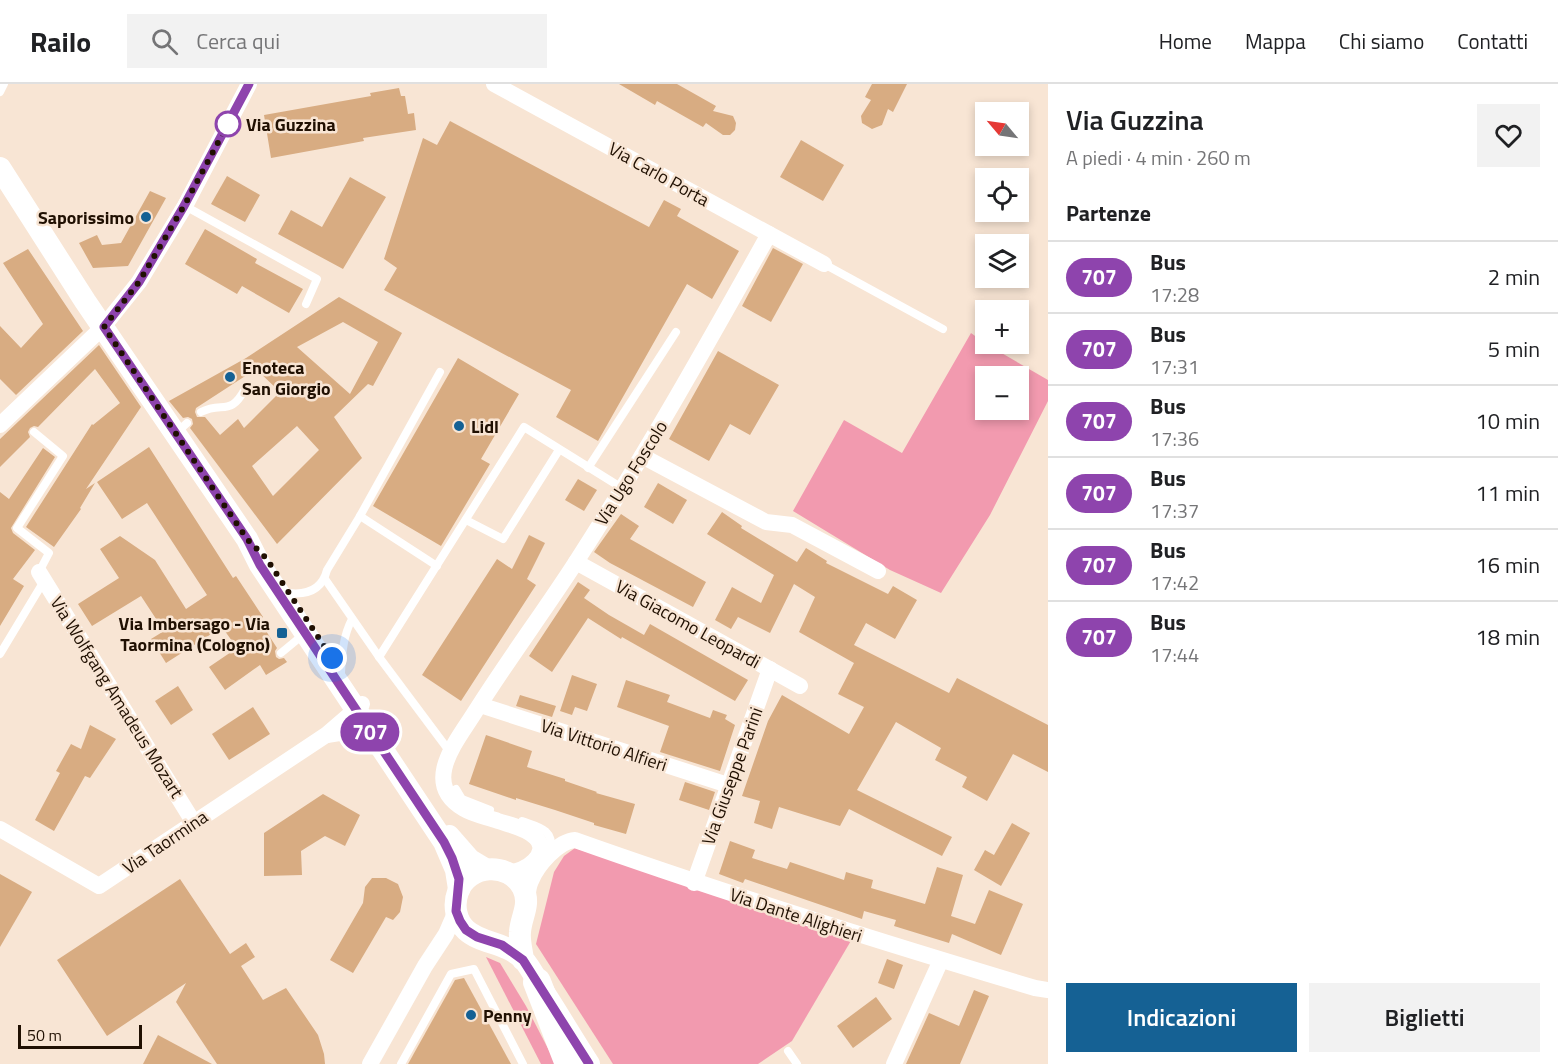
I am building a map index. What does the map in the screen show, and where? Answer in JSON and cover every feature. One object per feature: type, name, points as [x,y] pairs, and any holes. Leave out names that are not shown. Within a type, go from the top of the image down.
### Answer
[{"type":"highway","points":[[530,971],[569,1064]]},
{"type":"main road","points":[[0,168],[104,327],[181,428],[260,565],[341,673],[370,732],[444,842],[456,870],[460,921],[466,930],[502,945],[530,971],[589,1064]]},
{"type":"main road","points":[[247,539],[266,558],[289,593],[309,631],[450,838],[470,860],[516,878],[523,888],[527,900],[520,933],[530,971]]},
{"type":"main road","points":[[458,900],[465,880],[474,873],[496,871]]},
{"type":"main road","points":[[483,939],[501,939],[521,924]]},
{"type":"street","points":[[10,420],[104,327],[139,282],[184,206],[249,84]]},
{"type":"street","name":"Via Carlo Porta","points":[[494,84],[824,264]]},
{"type":"street","name":"Via Ugo Foscolo","points":[[480,705],[576,562],[642,456],[770,234]]},
{"type":"street","points":[[642,456],[766,522],[792,525],[878,571]]},
{"type":"street","name":"Via Giacomo Leopardi","points":[[576,562],[800,686]]},
{"type":"street","name":"Via Wolfgang Amadeus Mozart","points":[[41,576],[194,823]]},
{"type":"street","name":"Via Giuseppe Parini","points":[[694,882],[770,669]]},
{"type":"street","points":[[480,705],[444,765],[443,782],[448,796],[456,790],[471,812],[534,835],[539,842],[540,849],[529,867],[515,873],[496,871]]},
{"type":"street","name":"Via Vittorio Alfieri","points":[[480,705],[728,785]]},
{"type":"street","name":"Via Taormina","points":[[0,829],[99,886],[326,735],[359,707]]},
{"type":"street","name":"Via Taormina","points":[[326,735],[357,730],[370,732]]},
{"type":"street","name":"Via Dante Alighieri","points":[[527,900],[534,876],[550,854],[563,843],[575,840],[694,882],[941,960],[1048,990]]},
{"type":"street","points":[[370,1064],[452,922],[458,900]]},
{"type":"street","points":[[437,947],[449,940],[462,937],[483,939]]},
{"type":"street","points":[[894,1064],[941,960]]},
{"type":"lane","points":[[0,92],[4,84]]},
{"type":"lane","points":[[184,206],[317,279],[306,304]]},
{"type":"lane","points":[[824,264],[943,329]]},
{"type":"lane","points":[[588,468],[676,332]]},
{"type":"lane","points":[[289,593],[312,592],[325,579],[327,570],[360,516],[440,372]]},
{"type":"lane","points":[[201,412],[211,407],[230,407],[239,400],[245,389]]},
{"type":"lane","points":[[379,657],[524,427],[622,488]]},
{"type":"lane","points":[[0,654],[41,576],[50,553],[17,528],[63,456],[34,432]]},
{"type":"lane","points":[[466,520],[503,539],[559,450]]},
{"type":"lane","points":[[360,516],[437,566]]},
{"type":"lane","points":[[325,579],[394,678],[450,752]]},
{"type":"lane","points":[[341,673],[343,643],[352,619]]},
{"type":"lane","points":[[280,653],[309,631]]},
{"type":"lane","points":[[456,790],[459,796],[471,804],[546,832],[552,841],[550,854]]},
{"type":"lane","points":[[401,1064],[451,974],[474,969],[523,1064]]},
{"type":"lane","points":[[788,1051],[797,1064]]},
{"type":"shaded area","points":[[971,333],[975,336],[975,354],[1003,354],[1024,366],[975,366],[975,420],[1029,420],[1029,369],[1048,380],[1048,401],[990,515],[941,593],[890,570],[793,511],[844,420],[902,453]]},
{"type":"shaded area","points":[[575,848],[852,939],[792,1041],[758,1064],[613,1064],[536,944],[554,872],[564,856]]},
{"type":"shaded area","points":[[486,957],[500,963],[526,1006],[556,1064],[541,1064]]},
{"type":"building","points":[[619,84],[677,84],[716,106],[713,111],[733,116],[736,123],[735,130],[730,135],[723,135],[706,123],[703,127],[657,101],[655,105]]},
{"type":"building","points":[[872,84],[907,84],[893,112],[888,109],[882,125],[872,129],[862,123],[861,116],[871,100],[865,97]]},
{"type":"building","points":[[399,88],[401,96],[405,96],[408,114],[414,113],[416,130],[363,138],[364,141],[271,158],[264,115],[371,96],[370,93]]},
{"type":"building","points":[[450,121],[649,227],[664,200],[681,209],[677,216],[739,251],[712,299],[687,284],[598,441],[556,417],[571,390],[384,290],[397,268],[384,259],[423,138],[437,145]]},
{"type":"building","points":[[801,140],[844,165],[823,201],[780,177]]},
{"type":"building","points":[[227,176],[260,195],[245,222],[211,204]]},
{"type":"building","points":[[350,177],[386,197],[343,269],[278,234],[291,210],[322,227]]},
{"type":"building","name":"Saporissimo","points":[[150,191],[166,198],[128,266],[93,268],[79,243],[97,235],[102,245],[121,243]]},
{"type":"building","points":[[205,229],[257,259],[255,263],[303,289],[289,313],[242,286],[237,294],[185,264]]},
{"type":"building","points":[[773,248],[803,264],[771,322],[742,306]]},
{"type":"building","points":[[28,249],[83,331],[16,395],[0,379],[0,326],[21,348],[43,324],[3,263]]},
{"type":"building","points":[[339,297],[402,333],[373,386],[368,384],[334,417],[362,458],[277,544],[190,428],[193,424],[192,419],[183,418],[169,401],[246,358]],"holes":[[[343,322],[378,342],[350,394],[297,347]],[[256,369],[280,392],[244,428],[238,419],[220,435],[205,417],[197,417],[196,408]],[[297,426],[319,450],[273,496],[252,466]]]},
{"type":"building","points":[[99,345],[141,407],[86,489],[95,483],[81,509],[54,547],[26,527],[92,424],[120,403],[95,369],[38,427],[30,428],[28,432],[30,437],[0,467],[0,439]]},
{"type":"building","points":[[718,351],[779,385],[750,435],[730,424],[709,461],[669,439]]},
{"type":"building","name":"Lidl","points":[[458,358],[519,394],[481,459],[490,464],[441,546],[373,506]]},
{"type":"building","points":[[149,447],[233,578],[236,576],[263,617],[259,620],[277,648],[276,657],[284,658],[287,662],[266,675],[260,665],[225,690],[209,667],[237,648],[222,627],[166,663],[151,639],[164,631],[141,596],[92,626],[78,604],[119,578],[100,549],[120,536],[155,560],[186,609],[207,595],[147,503],[122,519],[97,482]]},
{"type":"building","points":[[43,448],[55,457],[11,528],[13,533],[35,550],[13,579],[24,586],[0,626],[0,492],[9,499]]},
{"type":"building","points":[[578,479],[597,490],[584,511],[565,500]]},
{"type":"building","points":[[658,483],[687,500],[673,524],[644,507]]},
{"type":"building","points":[[722,512],[742,526],[741,528],[797,562],[806,548],[827,561],[826,563],[888,594],[893,586],[917,600],[895,639],[866,623],[854,645],[949,693],[957,678],[1048,725],[1048,772],[1013,754],[987,801],[962,787],[967,777],[935,760],[941,748],[896,722],[857,790],[952,837],[942,856],[849,809],[840,826],[779,807],[772,829],[754,823],[760,801],[742,796],[768,721],[782,695],[849,734],[864,707],[838,694],[854,663],[799,632],[815,597],[794,584],[770,633],[738,617],[731,629],[715,620],[732,587],[761,603],[774,575],[707,534]]},
{"type":"building","points":[[621,514],[639,526],[630,539],[706,582],[693,607],[610,563],[594,552]]},
{"type":"building","points":[[529,535],[545,543],[527,579],[536,585],[461,701],[422,675],[497,559],[512,569]]},
{"type":"building","points":[[578,582],[590,590],[584,598],[609,615],[644,635],[650,624],[748,680],[735,701],[622,637],[621,639],[588,618],[552,672],[529,656]]},
{"type":"building","points":[[572,675],[597,684],[587,711],[575,707],[572,715],[560,711]]},
{"type":"building","points":[[626,680],[670,695],[667,702],[710,718],[713,710],[727,715],[725,719],[735,725],[720,771],[660,752],[669,726],[617,707]]},
{"type":"building","points":[[178,686],[193,710],[171,725],[155,701]]},
{"type":"building","points":[[520,695],[556,706],[552,717],[516,706]]},
{"type":"building","points":[[253,707],[270,734],[229,760],[212,734]]},
{"type":"building","points":[[90,725],[116,739],[90,778],[85,776],[54,831],[35,820],[60,773],[56,771],[71,744],[81,749]]},
{"type":"building","points":[[486,735],[532,751],[527,767],[565,779],[565,781],[596,793],[635,804],[626,834],[469,784]]},
{"type":"building","points":[[685,782],[715,792],[709,810],[679,800]]},
{"type":"building","points":[[323,794],[360,815],[345,846],[325,836],[301,851],[302,875],[264,876],[264,833]]},
{"type":"building","points":[[1012,823],[1030,833],[1001,886],[974,870],[985,850],[994,855]]},
{"type":"building","points":[[730,841],[755,850],[752,858],[787,869],[790,862],[844,880],[846,872],[873,880],[871,888],[925,904],[937,867],[963,875],[951,916],[975,924],[989,890],[1023,904],[1001,955],[952,934],[949,943],[894,926],[896,920],[864,911],[862,919],[745,879],[743,883],[719,874]]},
{"type":"building","points":[[0,874],[32,892],[0,947]]},
{"type":"building","points":[[372,878],[386,878],[398,884],[403,897],[400,912],[393,920],[386,917],[353,973],[330,960],[363,903],[365,887]]},
{"type":"building","points":[[180,879],[230,954],[246,943],[255,957],[241,966],[263,1000],[286,988],[318,1035],[325,1064],[217,1064],[176,1002],[186,983],[107,1036],[57,960]]},
{"type":"building","points":[[887,959],[903,965],[894,989],[878,983]]},
{"type":"building","points":[[464,978],[511,1064],[408,1064],[455,980]]},
{"type":"building","points":[[974,990],[989,996],[960,1064],[906,1064],[929,1013],[959,1026]]},
{"type":"building","points":[[876,997],[892,1019],[853,1048],[837,1026]]},
{"type":"building","points":[[158,1035],[212,1064],[143,1064]]},
{"type":"bus line","name":"707","points":[[249,84],[184,206],[139,282],[104,327],[247,539],[260,565],[444,842],[459,879],[456,911],[460,921],[466,930],[477,937],[502,945],[523,960],[589,1064]]},
{"type":"place","name":"Via Guzzina","points":[[228,124]]},
{"type":"place","name":"Saporissimo","points":[[146,217]]},
{"type":"place","name":"Enoteca San Giorgio","points":[[230,377]]},
{"type":"place","name":"Lidl","points":[[459,426]]},
{"type":"place","name":"Via Imbersago - Via Taormina (Cologno)","points":[[282,633]]},
{"type":"place","name":"Penny","points":[[471,1015]]},
{"type":"route","points":[[228,124],[184,206],[139,282],[104,327],[247,539],[266,558],[332,658]]}]
